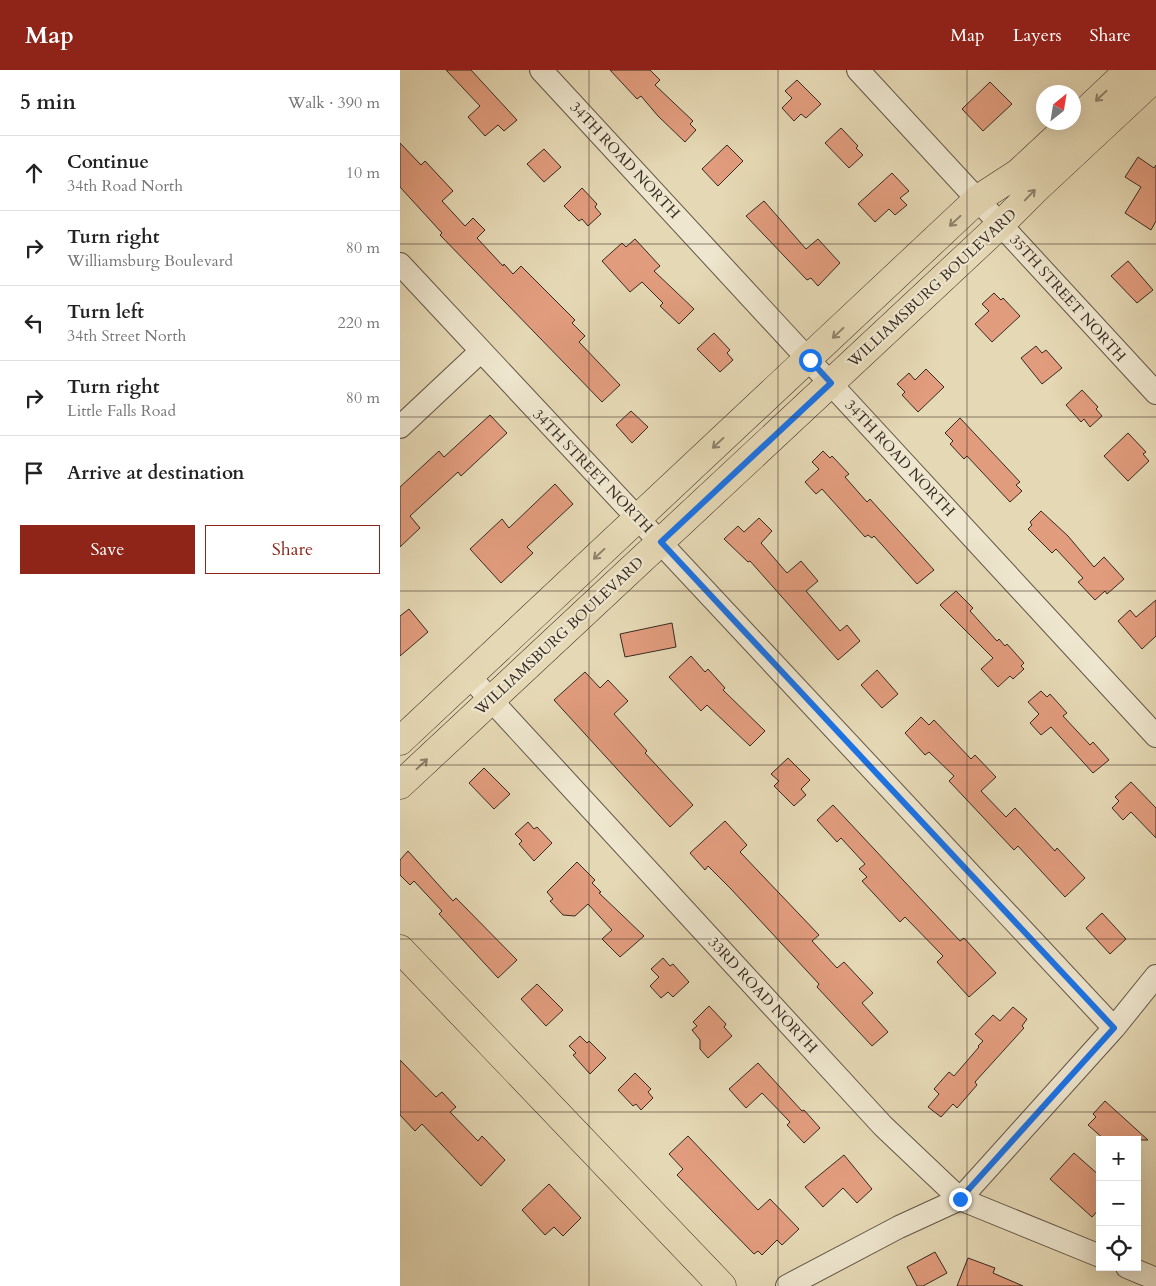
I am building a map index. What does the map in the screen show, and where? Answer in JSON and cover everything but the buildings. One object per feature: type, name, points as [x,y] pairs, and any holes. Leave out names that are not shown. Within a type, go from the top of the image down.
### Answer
[{"type":"main road","name":"WILLIAMSBURG BOULEVARD","points":[[1081,115],[1129,70]]},
{"type":"main road","name":"WILLIAMSBURG BOULEVARD","points":[[400,785],[1002,224],[1036,189],[1156,77]]},
{"type":"main road","name":"WILLIAMSBURG BOULEVARD","points":[[400,741],[638,517],[810,360],[978,199],[1018,173],[1064,130]]},
{"type":"main road","points":[[400,949],[722,1286]]},
{"type":"street","name":"34TH ROAD NORTH","points":[[541,70],[1156,736]]},
{"type":"street","name":"35TH STREET NORTH","points":[[858,70],[1156,393]]},
{"type":"street","name":"34TH STREET NORTH","points":[[400,264],[480,352],[638,517],[1114,1028]]},
{"type":"street","points":[[400,427],[480,352]]},
{"type":"street","name":"33RD ROAD NORTH","points":[[469,676],[883,1126],[960,1199],[1096,1254]]},
{"type":"street","points":[[787,1286],[899,1227],[960,1199],[1114,1028],[1156,976]]},
{"type":"street","points":[[1137,1271],[1156,1279]]},
{"type":"route","points":[[810,360],[831,383],[661,542],[1114,1028],[960,1199]]}]
